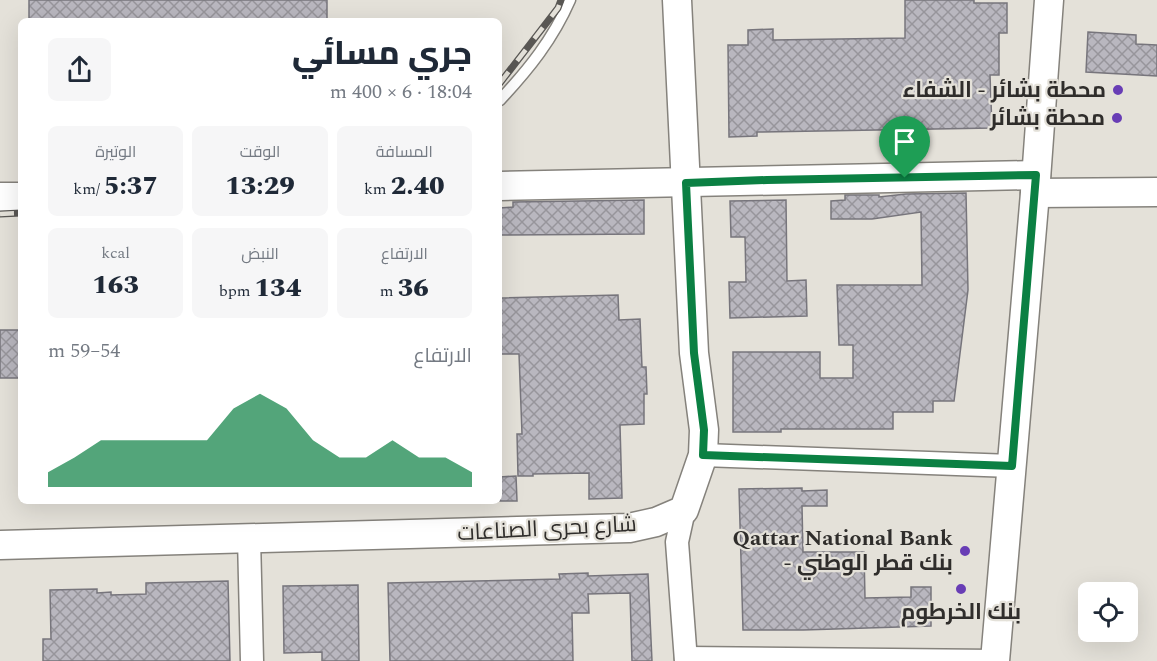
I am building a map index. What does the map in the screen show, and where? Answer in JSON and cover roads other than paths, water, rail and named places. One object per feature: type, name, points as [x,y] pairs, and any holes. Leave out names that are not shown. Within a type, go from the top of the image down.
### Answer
[{"type":"street","points":[[677,0],[694,353],[704,430],[703,455],[684,510],[677,542],[686,659],[995,661],[1036,184],[1049,0]]},
{"type":"street","points":[[502,186],[767,180],[1036,184],[1157,192]]},
{"type":"street","points":[[0,197],[18,197]]},
{"type":"street","points":[[703,455],[1012,466]]},
{"type":"street","name":"شارع بحرى الصناعات","points":[[0,546],[629,528],[656,522],[684,510]]},
{"type":"street","points":[[249,538],[252,661]]},
{"type":"lane","points":[[502,98],[541,53],[560,23],[570,0]]},
{"type":"railway","points":[[502,80],[558,8],[561,0]]},
{"type":"railway","points":[[0,214],[18,213]]},
{"type":"place","name":"محطة بشائر - الشفاء","points":[[1118,90]]},
{"type":"place","name":"محطة بشائر","points":[[1117,118]]},
{"type":"place","name":"Qattar National Bank - بنك قطر الوطني","points":[[965,551]]},
{"type":"place","name":"بنك الخرطوم","points":[[961,589]]}]
